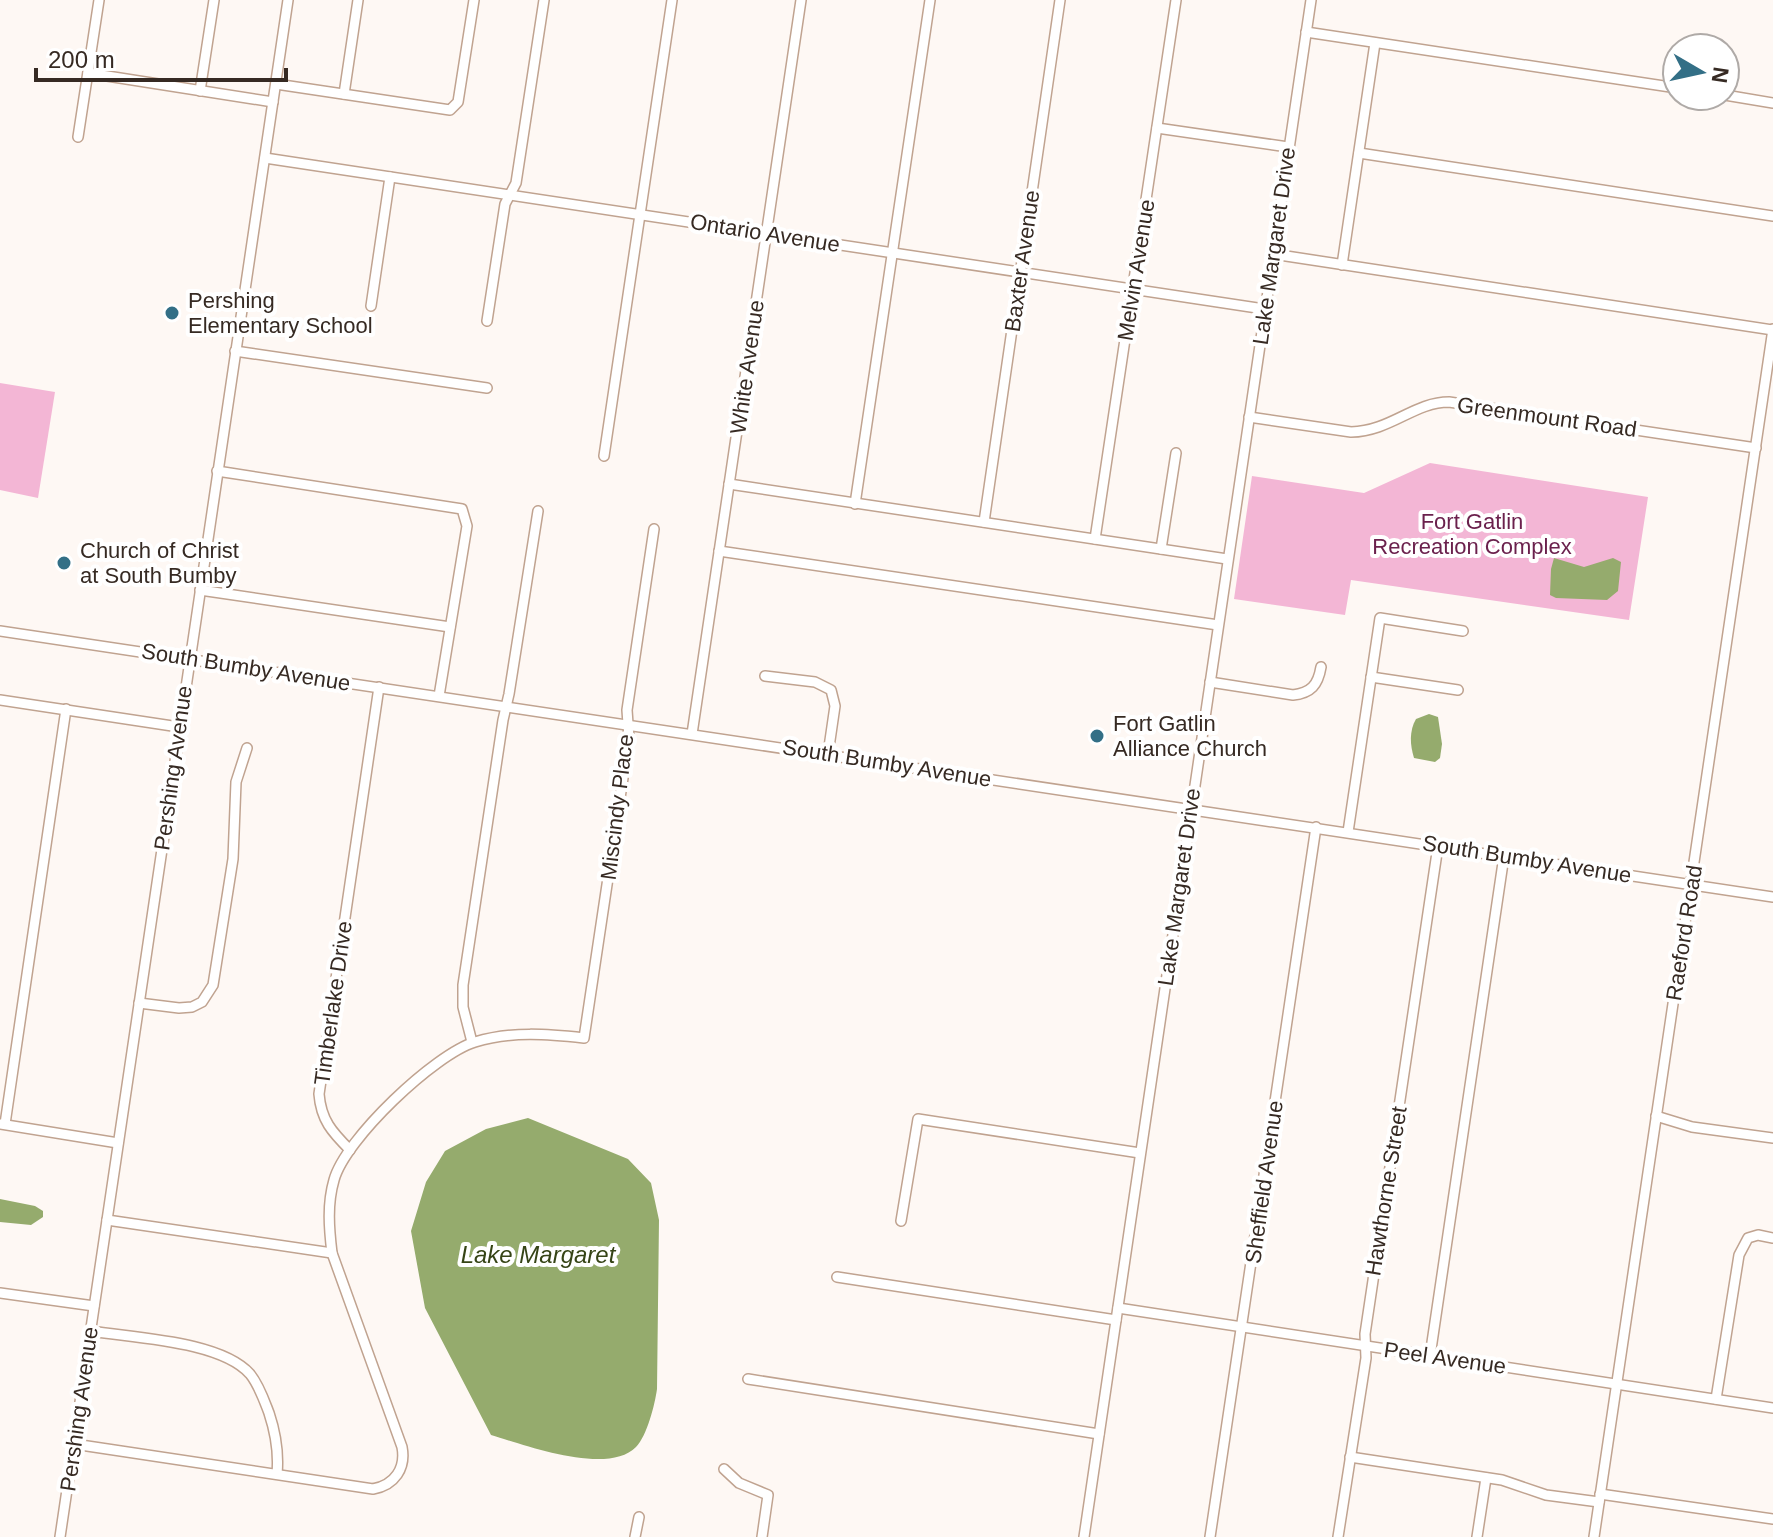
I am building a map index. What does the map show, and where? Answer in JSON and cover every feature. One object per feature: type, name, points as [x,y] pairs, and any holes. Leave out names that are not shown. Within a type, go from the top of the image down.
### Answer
[{"type":"street","points":[[78,137],[99,0]]},
{"type":"street","points":[[200,91],[214,0]]},
{"type":"street","name":"Pershing Avenue","points":[[60,1537],[288,0]]},
{"type":"street","points":[[344,94],[358,0]]},
{"type":"street","points":[[276,84],[450,110],[455,108],[474,0]]},
{"type":"street","points":[[487,321],[505,204],[516,183],[544,0]]},
{"type":"street","points":[[604,456],[672,0]]},
{"type":"street","name":"White Avenue","points":[[692,734],[801,0]]},
{"type":"street","points":[[855,504],[930,0]]},
{"type":"street","name":"Baxter Avenue","points":[[984,522],[1060,0]]},
{"type":"street","name":"Melvin Avenue","points":[[1095,539],[1176,0]]},
{"type":"street","name":"Lake Margaret Drive","points":[[1084,1537],[1311,0]]},
{"type":"street","points":[[1306,32],[1661,86]]},
{"type":"street","points":[[1342,265],[1375,43]]},
{"type":"street","points":[[88,73],[273,102]]},
{"type":"street","points":[[1741,98],[1773,103]]},
{"type":"street","points":[[1157,128],[1288,147]]},
{"type":"street","points":[[1359,153],[1773,216]]},
{"type":"street","name":"Ontario Avenue","points":[[265,158],[1264,309]]},
{"type":"street","points":[[371,306],[390,177]]},
{"type":"street","points":[[1273,254],[1773,329]]},
{"type":"street","name":"Raeford Road","points":[[1594,1537],[1773,329]]},
{"type":"street","points":[[235,351],[487,388]]},
{"type":"street","name":"Greenmount Road","points":[[1249,417],[1367,432],[1429,405],[1449,402],[1756,448]]},
{"type":"street","points":[[1161,549],[1176,453]]},
{"type":"street","points":[[217,471],[457,507],[465,514],[467,526],[439,696]]},
{"type":"street","points":[[729,484],[1227,559]]},
{"type":"street","points":[[74,1444],[373,1489],[391,1481],[403,1465],[402,1447],[332,1253],[329,1222],[331,1192],[338,1168],[350,1150],[425,1070],[472,1042],[463,1007],[463,985],[538,511]]},
{"type":"street","name":"Miscindy Place","points":[[472,1042],[528,1033],[584,1038],[629,738],[627,710],[654,529]]},
{"type":"street","points":[[719,551],[1218,625]]},
{"type":"street","points":[[200,590],[450,627]]},
{"type":"street","points":[[1348,832],[1380,618],[1463,631]]},
{"type":"street","name":"South Bumby Avenue","points":[[0,631],[1773,897]]},
{"type":"street","points":[[1210,682],[1293,695],[1313,688],[1321,667]]},
{"type":"street","points":[[765,676],[815,682],[831,690],[835,706],[828,754]]},
{"type":"street","points":[[1371,677],[1458,690]]},
{"type":"street","name":"Timberlake Drive","points":[[350,1150],[331,1132],[324,1120],[319,1094],[379,687]]},
{"type":"street","points":[[0,700],[179,727]]},
{"type":"street","points":[[66,709],[3,1124],[118,1143]]},
{"type":"street","points":[[139,1003],[192,1007],[202,1002],[213,985],[233,859],[236,782],[247,748]]},
{"type":"street","name":"Sheffield Avenue","points":[[1210,1537],[1316,827]]},
{"type":"street","name":"Hawthorne Street","points":[[1338,1537],[1438,846]]},
{"type":"street","points":[[1430,1356],[1504,856]]},
{"type":"street","points":[[1656,1116],[1692,1127],[1773,1138]]},
{"type":"street","points":[[901,1221],[918,1119],[1140,1153]]},
{"type":"street","points":[[107,1220],[332,1253]]},
{"type":"street","points":[[1716,1399],[1739,1255],[1748,1238],[1758,1235],[1773,1238]]},
{"type":"street","points":[[837,1277],[1116,1320]]},
{"type":"street","points":[[0,1293],[94,1306]]},
{"type":"street","name":"Peel Avenue","points":[[1118,1308],[1773,1408]]},
{"type":"street","points":[[91,1331],[209,1350],[237,1363],[250,1374],[265,1401],[277,1440],[277,1474]]},
{"type":"street","points":[[748,1379],[1099,1434]]},
{"type":"street","points":[[1350,1457],[1515,1483],[1546,1495],[1600,1498],[1773,1519]]},
{"type":"street","points":[[724,1469],[739,1483],[768,1495],[762,1537]]},
{"type":"street","points":[[1477,1537],[1486,1478]]},
{"type":"street","points":[[635,1537],[639,1517]]},
{"type":"green space","points":[[0,383],[55,392],[38,498],[0,490]]},
{"type":"green space","name":"Fort Gatlin Recreation Complex","points":[[1430,463],[1648,497],[1629,620],[1351,580],[1345,615],[1234,599],[1252,476],[1364,493]]},
{"type":"water","points":[[1554,558],[1584,567],[1613,558],[1621,562],[1618,591],[1607,600],[1556,598],[1550,595]]},
{"type":"water","points":[[1429,714],[1438,717],[1442,744],[1440,758],[1435,762],[1414,758],[1412,748],[1411,733],[1416,719]]},
{"type":"water","name":"Lake Margaret","points":[[528,1118],[628,1159],[651,1183],[659,1220],[657,1389],[644,1435],[636,1447],[623,1455],[606,1459],[566,1456],[491,1435],[425,1308],[411,1231],[426,1182],[445,1151],[486,1129]]},
{"type":"water","points":[[0,1199],[35,1206],[43,1211],[43,1217],[31,1225],[0,1222]]},
{"type":"place","name":"Pershing Elementary School","points":[[172,313]]},
{"type":"place","name":"Church of Christ at South Bumby","points":[[64,563]]},
{"type":"place","name":"Fort Gatlin Alliance Church","points":[[1097,736]]}]
